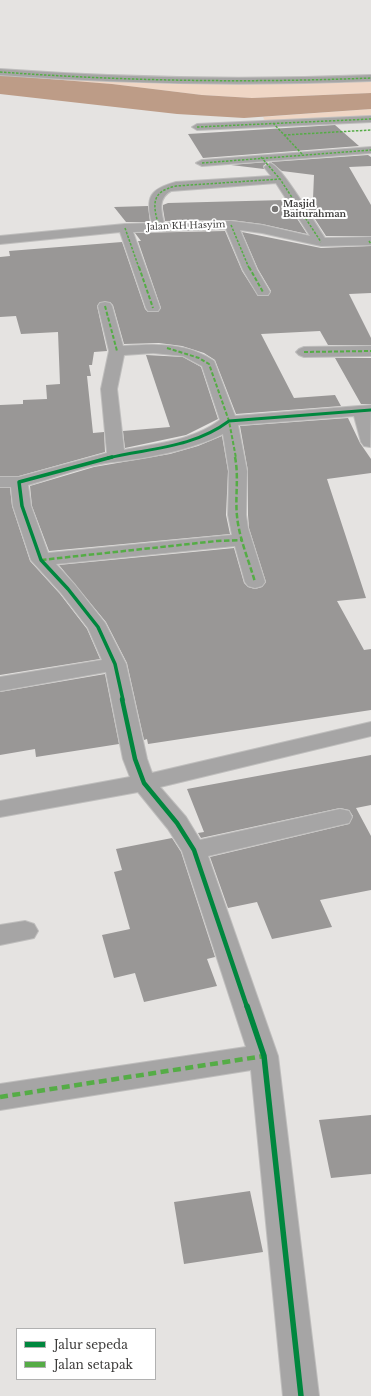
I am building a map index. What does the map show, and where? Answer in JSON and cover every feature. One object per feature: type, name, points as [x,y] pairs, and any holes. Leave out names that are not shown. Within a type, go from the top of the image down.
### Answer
[{"type":"street","points":[[0,72],[195,82],[292,82],[371,78]]},
{"type":"street","points":[[197,127],[371,119]]},
{"type":"street","points":[[273,123],[302,154]]},
{"type":"street","points":[[284,135],[371,130]]},
{"type":"street","points":[[202,163],[261,157],[371,150]]},
{"type":"street","points":[[261,157],[280,179],[321,242]]},
{"type":"street","points":[[159,227],[153,205],[157,196],[165,189],[176,186],[280,179]]},
{"type":"street","points":[[231,225],[250,270],[263,292]]},
{"type":"street","name":"Jalan KH Hasyim","points":[[0,240],[125,228],[231,225],[262,229],[321,242],[370,242]]},
{"type":"street","points":[[125,228],[153,308]]},
{"type":"street","points":[[105,306],[117,351],[109,389],[116,457]]},
{"type":"street","points":[[117,351],[167,348],[205,361],[209,364],[229,420],[238,471],[238,515],[243,540],[255,582]]},
{"type":"street","points":[[304,352],[371,351]]},
{"type":"street","points":[[0,482],[19,482],[116,457],[172,446],[204,437],[218,430],[229,420],[366,410],[370,442]]},
{"type":"street","points":[[19,482],[22,506],[41,560],[68,589],[98,627],[115,664],[135,759],[144,783],[177,823],[194,850],[264,1056],[301,1396]]},
{"type":"street","points":[[41,560],[217,541],[243,540]]},
{"type":"street","points":[[0,684],[115,664]]},
{"type":"street","points":[[0,809],[144,783],[371,728]]},
{"type":"street","points":[[194,850],[340,817]]},
{"type":"street","points":[[0,1097],[264,1056]]},
{"type":"shaded area","points":[[8,74],[145,83],[259,84],[371,79],[371,93],[252,98],[202,95],[112,84],[6,76]]},
{"type":"shaded area","points":[[0,75],[112,84],[202,95],[252,98],[371,93],[371,109],[244,118],[177,114],[0,94]]},
{"type":"shaded area","points":[[371,109],[371,118],[266,123],[263,117]]},
{"type":"building","points":[[335,125],[359,146],[203,158],[188,134]]},
{"type":"building","points":[[368,155],[371,157],[371,166],[349,167],[371,205],[371,236],[326,236],[302,199],[313,199],[314,175],[282,171],[271,162]]},
{"type":"building","points":[[268,162],[263,166],[264,169],[231,165]]},
{"type":"building","points":[[285,200],[307,234],[262,224],[231,220],[165,221],[163,209],[163,205],[168,203]]},
{"type":"building","points":[[148,206],[150,222],[126,222],[114,207]]},
{"type":"building","points":[[225,231],[242,271],[258,296],[268,296],[271,291],[258,269],[242,232],[321,248],[371,246],[371,293],[349,294],[371,338],[371,345],[328,345],[320,331],[261,334],[294,398],[335,395],[341,406],[236,414],[215,360],[204,353],[182,346],[159,343],[124,344],[113,305],[110,302],[100,302],[97,306],[107,351],[94,352],[92,365],[89,365],[91,376],[87,376],[93,433],[104,432],[105,452],[19,476],[0,476],[0,405],[23,404],[23,400],[47,399],[46,385],[60,384],[58,332],[21,334],[16,316],[0,317],[0,257],[10,256],[9,251],[122,242],[145,309],[148,312],[158,312],[161,308],[138,241],[141,241],[135,233]]},
{"type":"building","points":[[146,355],[183,357],[201,367],[218,419],[186,435],[125,448],[123,431],[170,427]]},
{"type":"building","points":[[335,358],[371,358],[371,404],[361,404]]},
{"type":"building","points":[[348,418],[360,443],[371,459],[371,473],[327,479],[366,598],[337,601],[364,650],[371,649],[371,710],[148,744],[147,739],[144,740],[127,663],[106,622],[59,565],[234,548],[244,583],[248,587],[255,589],[262,587],[266,582],[249,528],[248,471],[240,426]]},
{"type":"building","points":[[222,436],[228,471],[226,515],[230,534],[49,551],[32,506],[30,486],[94,467],[170,454],[198,446]]},
{"type":"building","points":[[0,488],[10,488],[12,506],[30,561],[60,594],[87,629],[100,659],[0,675]]},
{"type":"building","points":[[105,674],[119,744],[36,757],[35,749],[0,755],[0,692]]},
{"type":"building","points":[[371,755],[371,805],[356,808],[371,836],[371,890],[320,900],[332,927],[272,939],[257,902],[228,908],[210,857],[349,824],[353,816],[349,810],[340,808],[201,838],[198,833],[204,832],[187,789]]},
{"type":"building","points":[[172,838],[181,852],[215,957],[207,959],[217,986],[144,1002],[135,973],[114,978],[102,935],[130,929],[114,872],[122,870],[116,849]]},
{"type":"building","points":[[371,1115],[371,1174],[331,1178],[319,1120]]},
{"type":"building","points":[[250,1191],[263,1252],[184,1264],[174,1202]]},
{"type":"marked path","points":[[0,72],[93,78],[186,81],[278,81],[371,78]]},
{"type":"marked path","points":[[197,127],[371,119]]},
{"type":"marked path","points":[[273,123],[302,154]]},
{"type":"marked path","points":[[284,135],[371,130]]},
{"type":"marked path","points":[[202,163],[371,150]]},
{"type":"marked path","points":[[261,157],[280,179],[321,242]]},
{"type":"marked path","points":[[159,227],[155,201],[161,191],[167,188],[176,186],[280,179]]},
{"type":"marked path","points":[[231,225],[250,270],[263,292]]},
{"type":"marked path","points":[[125,228],[153,308]]},
{"type":"marked path","points":[[105,306],[117,351]]},
{"type":"marked path","points":[[167,348],[199,358],[209,364],[229,421],[238,471],[237,515],[239,528],[255,582]]},
{"type":"marked path","points":[[304,352],[371,351]]},
{"type":"marked path","points":[[41,560],[217,541],[243,540]]},
{"type":"marked path","points":[[0,1097],[264,1056]]},
{"type":"cycle path","points":[[301,1396],[264,1056],[194,850],[177,823],[144,783],[135,759],[115,664],[98,627],[68,589],[41,560],[22,506],[19,482],[105,459],[190,442],[204,437],[229,421],[371,410]]},
{"type":"place","name":"Masjid Baiturahman","points":[[275,209]]}]
